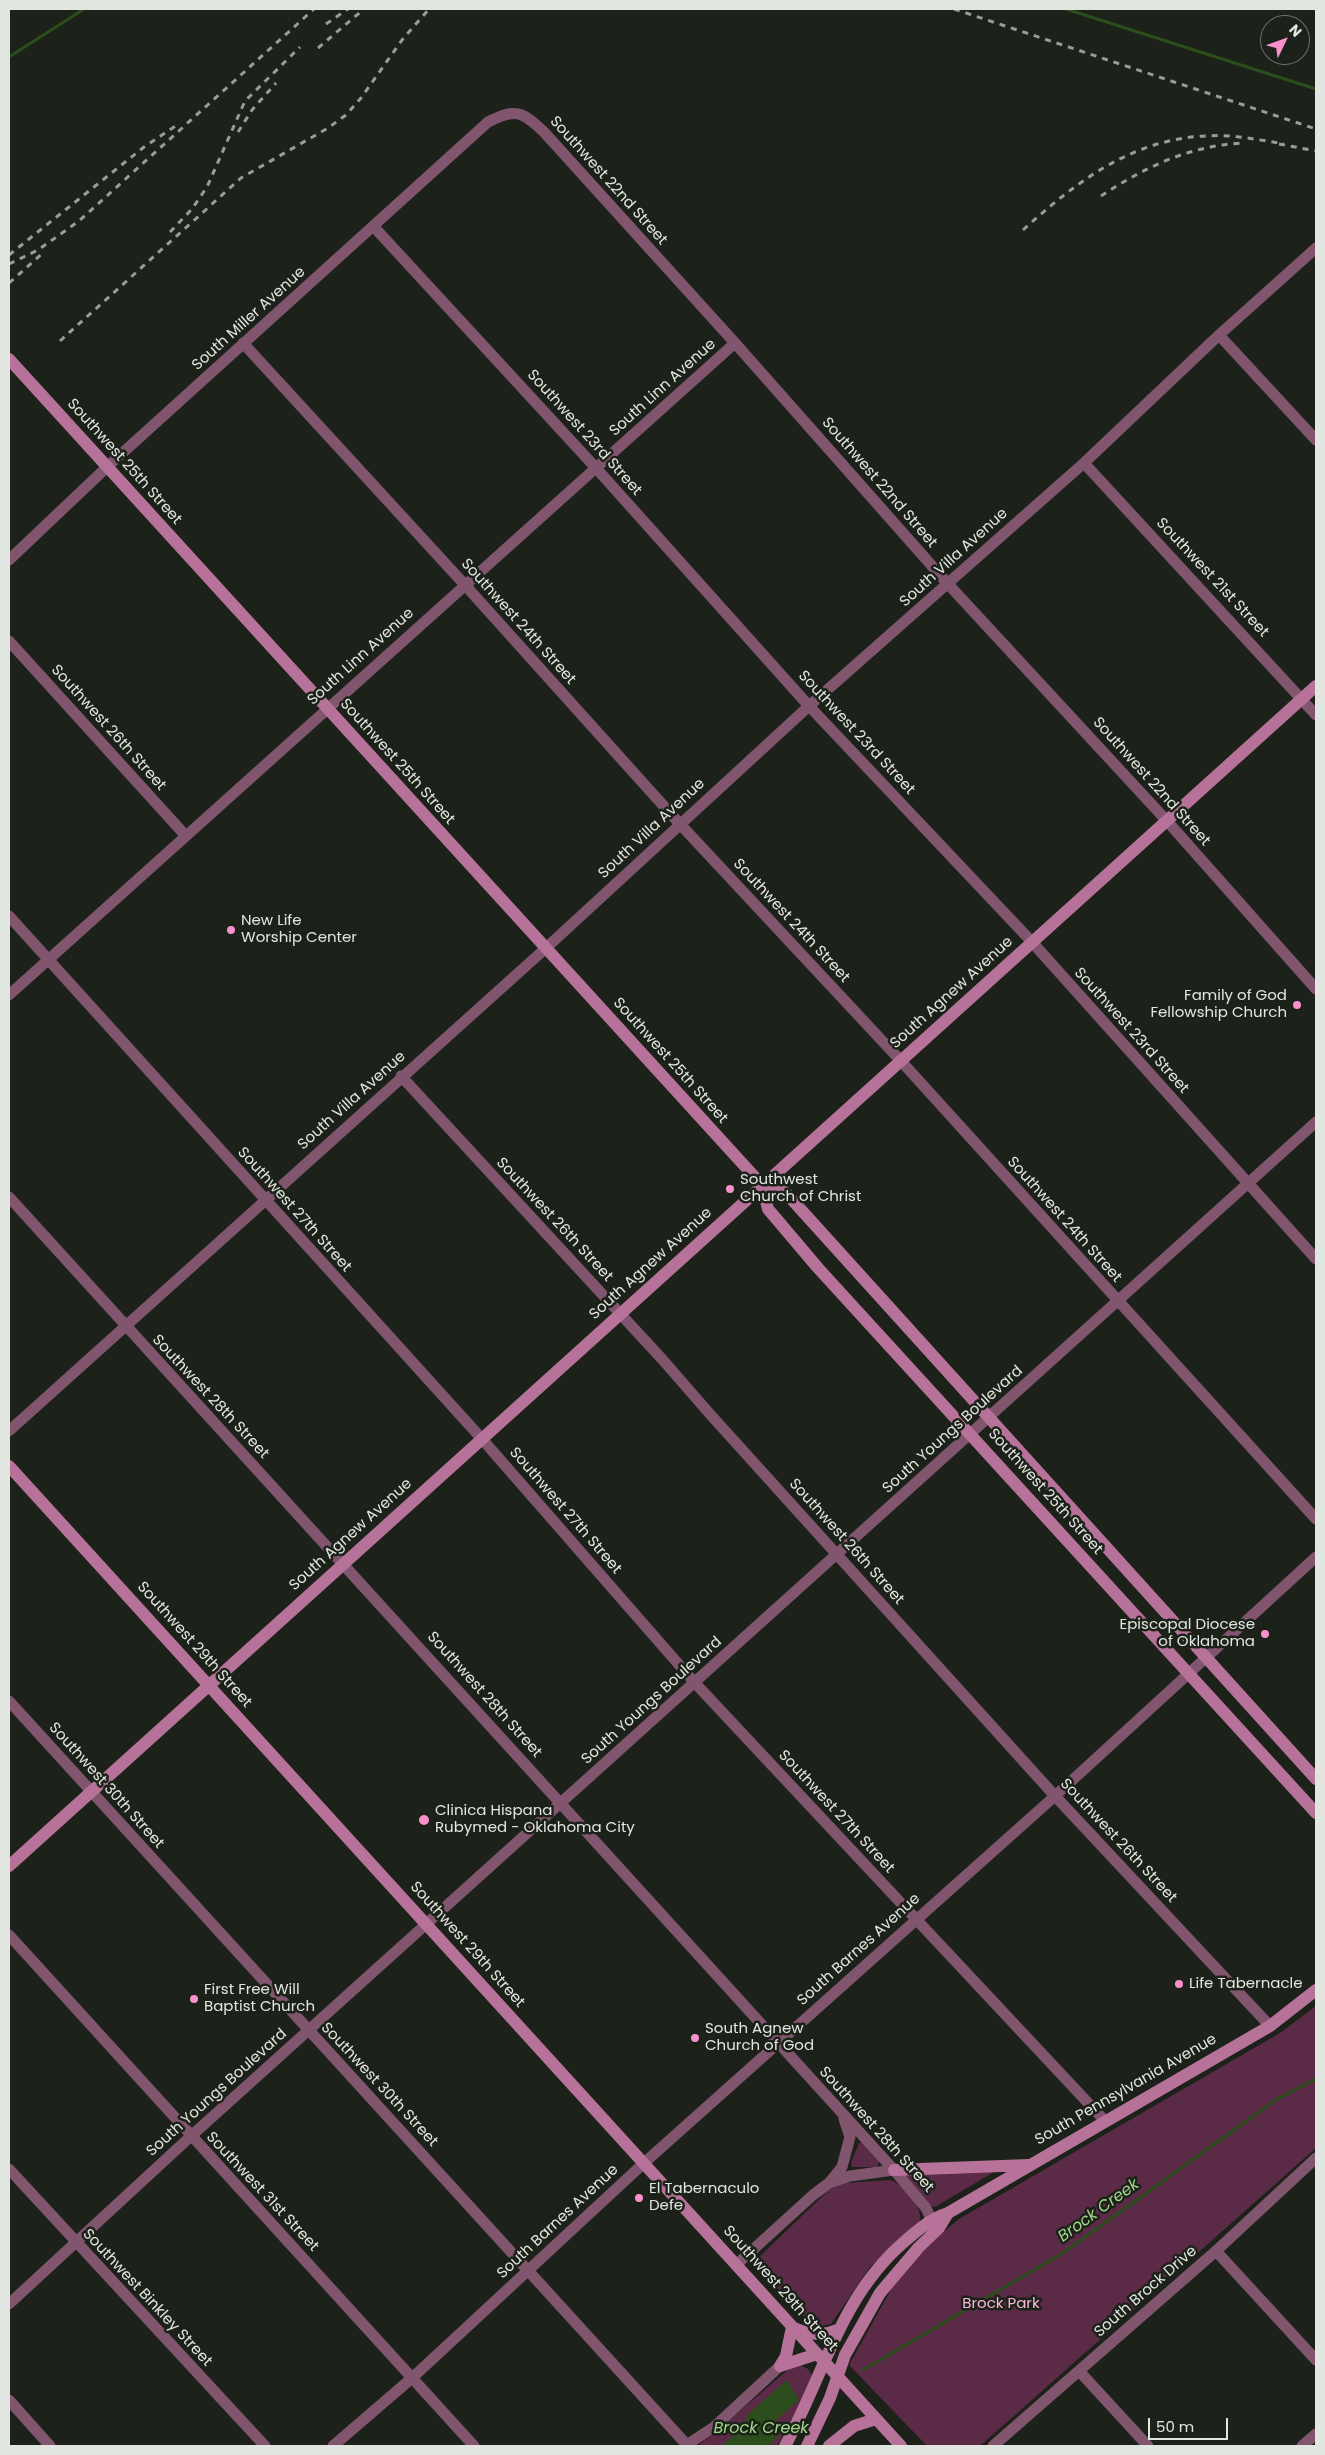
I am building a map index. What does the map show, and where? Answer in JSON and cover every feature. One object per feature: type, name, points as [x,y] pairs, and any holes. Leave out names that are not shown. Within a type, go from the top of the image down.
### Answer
[{"type":"main road","name":"Southwest 25th Street","points":[[9,359],[762,1186],[768,1209],[818,1268],[1316,1813]]},
{"type":"main road","name":"South Agnew Avenue","points":[[9,1866],[208,1684],[1316,686]]},
{"type":"main road","name":"Southwest 25th Street","points":[[762,1186],[785,1192],[1316,1779]]},
{"type":"main road","name":"Southwest 29th Street","points":[[9,1466],[900,2446]]},
{"type":"main road","name":"South Pennsylvania Avenue","points":[[786,2446],[820,2358],[859,2293],[882,2262],[931,2219],[948,2213],[1029,2164],[1270,2026],[1316,1990]]},
{"type":"main road","points":[[894,2170],[1029,2164]]},
{"type":"main road","name":"South Pennsylvania Avenue","points":[[807,2446],[830,2398],[845,2355],[880,2293],[918,2247],[939,2228],[948,2213]]},
{"type":"main road","points":[[780,2366],[786,2356],[792,2327],[810,2334],[829,2334],[837,2330]]},
{"type":"main road","points":[[780,2366],[820,2358]]},
{"type":"main road","points":[[829,2446],[854,2426],[876,2419]]},
{"type":"street","name":"South Miller Avenue","points":[[9,560],[107,467],[488,122],[505,114],[516,112]]},
{"type":"street","name":"Southwest 22nd Street","points":[[516,112],[531,119],[544,132],[948,584],[1167,821],[1316,989]]},
{"type":"street","name":"Southwest 23rd Street","points":[[374,227],[596,468],[809,706],[1032,942],[1316,1259]]},
{"type":"street","name":"South Villa Avenue","points":[[9,1431],[126,1328],[401,1076],[546,948],[679,823],[1084,463],[1219,335],[1316,248]]},
{"type":"street","points":[[1219,335],[1316,440]]},
{"type":"street","name":"Southwest 24th Street","points":[[243,343],[465,585],[679,823],[901,1061],[1316,1519]]},
{"type":"street","name":"South Linn Avenue","points":[[9,995],[326,708],[735,344]]},
{"type":"street","name":"Southwest 21st Street","points":[[1084,463],[1316,715]]},
{"type":"street","name":"Southwest 26th Street","points":[[9,641],[185,835]]},
{"type":"street","name":"Southwest 27th Street","points":[[9,916],[482,1439],[696,1683],[1105,2121]]},
{"type":"street","name":"Southwest 26th Street","points":[[401,1076],[621,1314],[1055,1796],[1270,2026]]},
{"type":"street","name":"South Youngs Boulevard","points":[[9,2304],[190,2137],[990,1418],[1316,1122]]},
{"type":"street","name":"Southwest 28th Street","points":[[9,1197],[126,1328],[344,1563],[894,2170],[926,2208],[931,2219]]},
{"type":"street","name":"South Barnes Avenue","points":[[333,2446],[412,2378],[644,2163],[1055,1796],[1188,1672],[1316,1557]]},
{"type":"street","name":"Southwest 30th Street","points":[[9,1700],[686,2446]]},
{"type":"street","name":"Southwest 31st Street","points":[[9,1935],[190,2137],[474,2446]]},
{"type":"street","points":[[736,2266],[813,2195],[829,2183],[842,2167],[850,2137],[843,2115]]},
{"type":"street","name":"South Brock Drive","points":[[994,2446],[1216,2251],[1316,2158]]},
{"type":"street","name":"Southwest Binkley Street","points":[[9,2169],[75,2243],[265,2446]]},
{"type":"street","points":[[829,2183],[850,2176],[894,2170]]},
{"type":"street","points":[[1216,2251],[1316,2360]]},
{"type":"street","points":[[686,2446],[714,2427],[780,2366]]},
{"type":"street","points":[[1079,2371],[1148,2446]]},
{"type":"street","points":[[9,2400],[50,2446]]},
{"type":"street","points":[[1302,2446],[1316,2434]]},
{"type":"green space","name":"Brock Park","points":[[1316,2006],[1316,2148],[980,2446],[927,2446],[849,2365],[893,2286],[929,2244],[959,2219],[1280,2033]]},
{"type":"green space","points":[[859,2143],[863,2143],[879,2162],[877,2167],[852,2167],[851,2163]]},
{"type":"green space","points":[[999,2169],[935,2207],[930,2206],[902,2173]]},
{"type":"green space","points":[[890,2180],[901,2186],[911,2196],[918,2209],[920,2221],[870,2267],[831,2324],[816,2327],[809,2323],[759,2269],[759,2257],[830,2189],[844,2183]]},
{"type":"green space","points":[[798,2364],[808,2369],[812,2375],[796,2412],[777,2446],[697,2446],[791,2367]]},
{"type":"water","name":"Brock Creek","points":[[787,2380],[799,2400],[776,2420],[782,2432],[769,2446],[721,2446],[740,2430],[749,2413]]},
{"type":"waterway","points":[[9,57],[84,9]]},
{"type":"waterway","points":[[1066,9],[1316,89]]},
{"type":"waterway","name":"Brock Creek","points":[[863,2370],[1063,2253],[1277,2099],[1316,2079]]},
{"type":"railway","points":[[9,264],[38,250],[79,221],[314,9]]},
{"type":"railway","points":[[326,24],[348,9]]},
{"type":"railway","points":[[318,48],[364,9]]},
{"type":"railway","points":[[60,341],[241,178],[328,128],[346,115],[361,98],[402,40],[429,9]]},
{"type":"railway","points":[[954,9],[1316,129]]},
{"type":"railway","points":[[170,232],[192,209],[207,187],[245,101],[300,47]]},
{"type":"railway","points":[[238,132],[252,110],[276,83]]},
{"type":"railway","points":[[9,255],[144,147],[177,125]]},
{"type":"railway","points":[[1023,230],[1069,191],[1093,174],[1143,149],[1171,141],[1200,136],[1231,136],[1284,144]]},
{"type":"railway","points":[[1101,196],[1151,167],[1186,153],[1204,148],[1242,143]]},
{"type":"railway","points":[[1279,144],[1316,151]]},
{"type":"railway","points":[[9,283],[44,252]]},
{"type":"place","name":"New Life Worship Center","points":[[231,930]]},
{"type":"place","name":"Family of God Fellowship Church","points":[[1297,1005]]},
{"type":"place","name":"Southwest Church of Christ","points":[[730,1189]]},
{"type":"place","name":"Episcopal Diocese of Oklahoma","points":[[1265,1634]]},
{"type":"place","name":"Clinica Hispana Rubymed - Oklahoma City","points":[[424,1820]]},
{"type":"place","name":"Life Tabernacle","points":[[1179,1984]]},
{"type":"place","name":"First Free Will Baptist Church","points":[[194,1999]]},
{"type":"place","name":"South Agnew Church of God","points":[[695,2038]]},
{"type":"place","name":"El Tabernaculo Defe","points":[[639,2198]]}]
